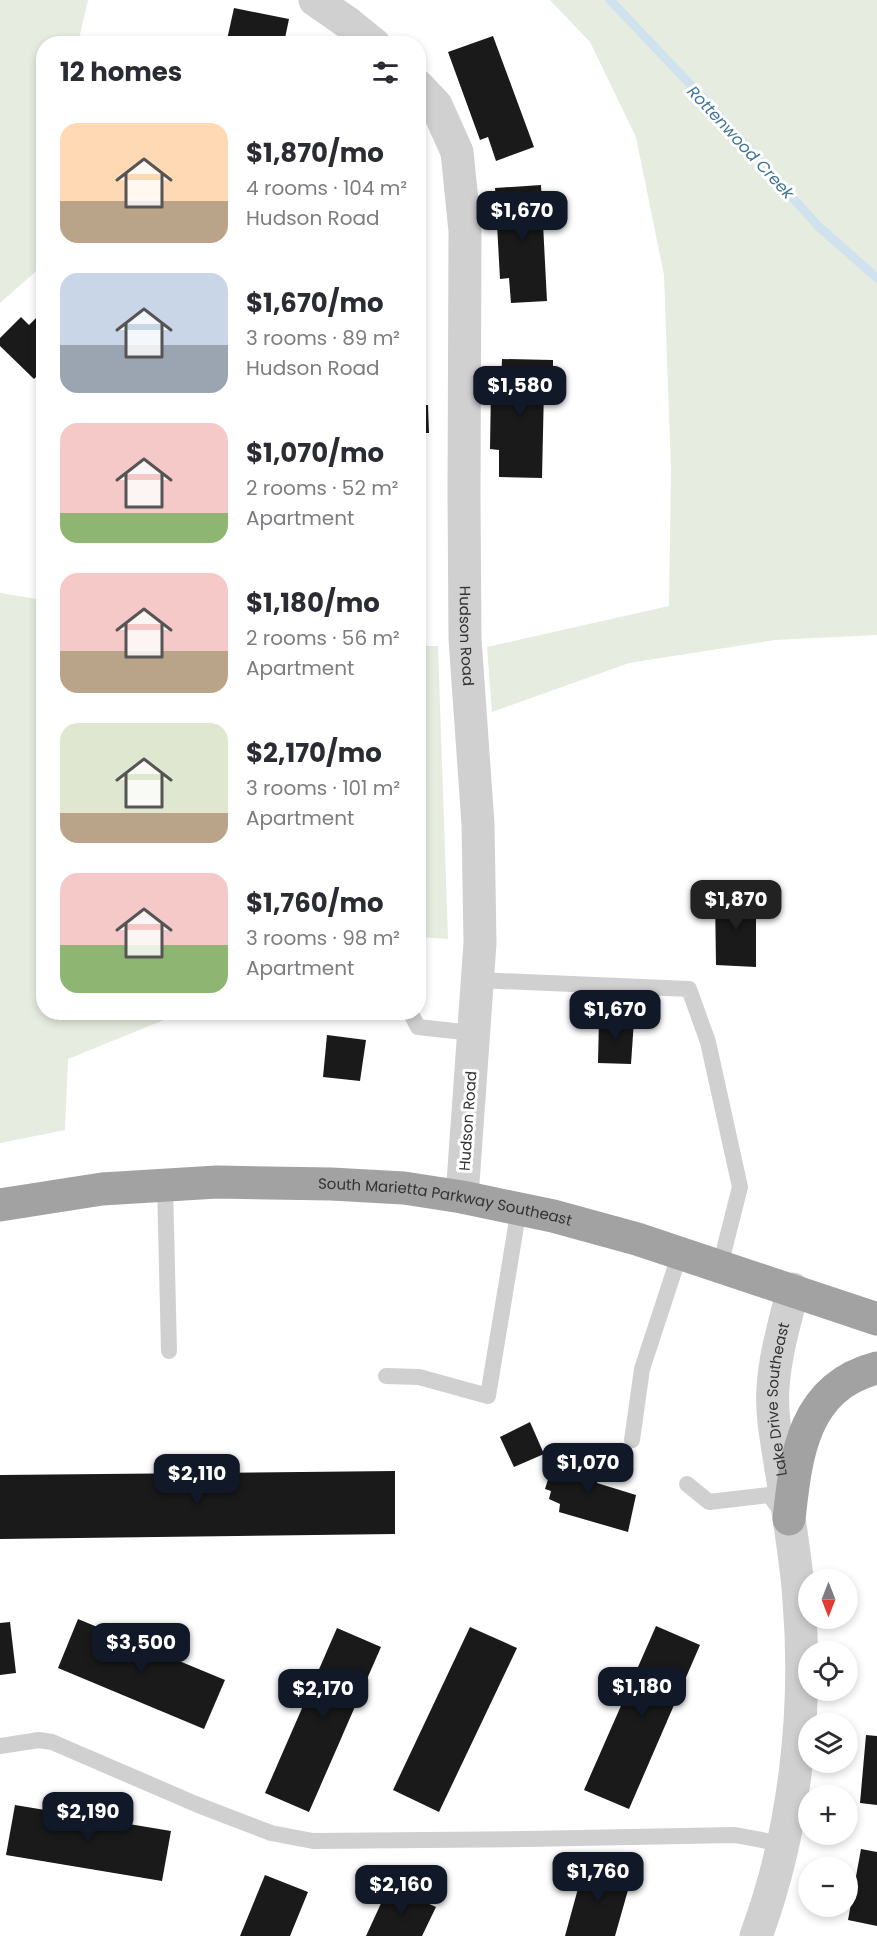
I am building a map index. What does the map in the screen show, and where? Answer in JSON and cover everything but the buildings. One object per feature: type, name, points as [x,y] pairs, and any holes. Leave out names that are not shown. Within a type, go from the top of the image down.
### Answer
[{"type":"highway","name":"South Marietta Parkway Southeast","points":[[0,1205],[102,1189],[217,1182],[404,1188],[519,1208],[637,1239],[793,1289],[877,1319]]},
{"type":"highway","points":[[789,1520],[794,1478],[804,1437],[812,1416],[825,1398],[842,1382],[864,1371],[877,1368]]},
{"type":"street","points":[[315,0],[364,36]]},
{"type":"street","name":"Hudson Road","points":[[426,94],[436,105],[457,152],[465,231],[465,639],[478,824],[480,943],[462,1197]]},
{"type":"street","name":"Lake Drive Southeast","points":[[756,1936],[783,1844],[796,1774],[801,1694],[799,1600],[773,1421],[773,1388],[778,1352],[793,1289]]},
{"type":"lane","points":[[477,980],[689,989],[708,1042],[740,1187],[720,1266]]},
{"type":"lane","points":[[414,1020],[418,1027],[473,1033]]},
{"type":"lane","points":[[165,1185],[169,1351]]},
{"type":"lane","points":[[386,1377],[419,1377],[488,1396],[519,1208]]},
{"type":"lane","points":[[632,1440],[642,1370],[680,1253]]},
{"type":"lane","points":[[687,1484],[709,1502],[769,1495],[789,1520]]},
{"type":"lane","points":[[0,1746],[39,1740],[52,1742],[174,1796],[271,1833],[313,1841],[735,1835],[783,1844]]},
{"type":"shaded area","points":[[0,0],[88,0],[80,36],[36,36],[36,271],[0,303]]},
{"type":"shaded area","points":[[550,0],[877,0],[877,635],[775,640],[629,663],[492,712],[487,647],[669,606],[671,469],[664,275],[636,137],[590,42]]},
{"type":"shaded area","points":[[0,593],[36,599],[36,1020],[164,1020],[68,1059],[65,1130],[0,1143]]},
{"type":"shaded area","points":[[426,646],[438,646],[448,939],[426,937]]},
{"type":"waterway","name":"Rottenwood Creek","points":[[610,0],[707,102],[818,226],[877,278]]}]
